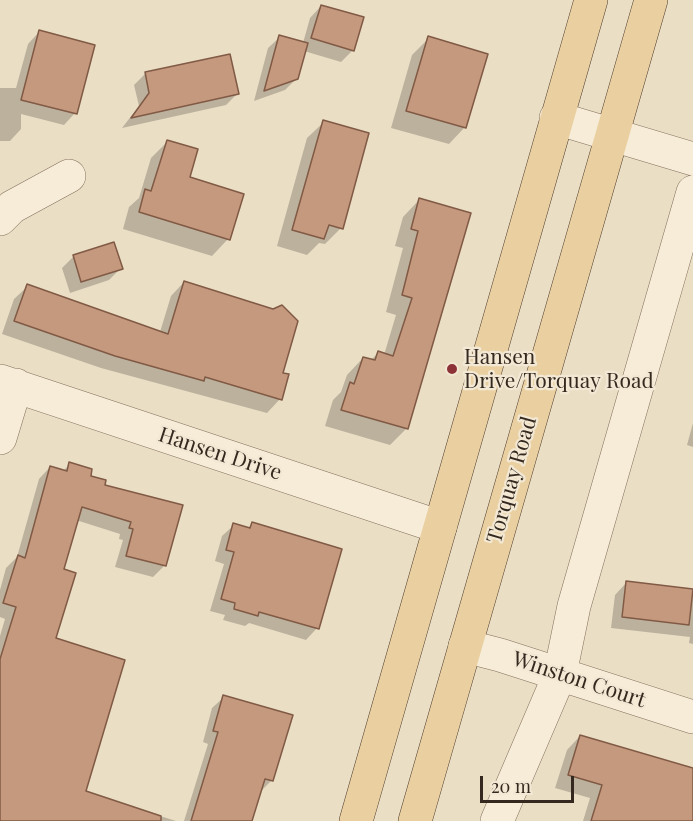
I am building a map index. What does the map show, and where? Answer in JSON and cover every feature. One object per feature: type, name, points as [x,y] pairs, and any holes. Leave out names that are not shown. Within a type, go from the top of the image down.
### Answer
[{"type":"main road","points":[[356,821],[591,0]]},
{"type":"main road","name":"Torquay Road","points":[[415,821],[651,0]]},
{"type":"street","points":[[556,118],[693,159]]},
{"type":"street","points":[[0,219],[12,207],[69,176]]},
{"type":"street","points":[[497,821],[560,674],[574,606],[693,192]]},
{"type":"street","points":[[0,438],[8,383]]},
{"type":"street","name":"Hansen Drive","points":[[8,383],[440,527]]},
{"type":"street","name":"Winston Court","points":[[465,646],[693,717]]},
{"type":"building","points":[[321,5],[364,17],[354,51],[311,38]]},
{"type":"building","points":[[39,30],[95,45],[77,114],[21,100]]},
{"type":"building","points":[[279,35],[308,43],[298,79],[264,91]]},
{"type":"building","points":[[428,36],[488,54],[466,128],[406,111]]},
{"type":"building","points":[[230,54],[239,94],[131,118],[149,93],[145,72]]},
{"type":"building","points":[[323,120],[369,133],[343,229],[329,225],[324,239],[292,230]]},
{"type":"building","points":[[167,140],[198,149],[190,177],[244,194],[230,240],[139,212],[145,189],[151,191]]},
{"type":"building","points":[[419,198],[471,213],[408,429],[341,410],[350,382],[354,384],[363,357],[375,360],[378,351],[393,356],[412,298],[402,295],[418,231],[411,229]]},
{"type":"building","points":[[114,242],[123,269],[81,282],[73,255]]},
{"type":"building","points":[[184,281],[273,309],[282,305],[298,321],[283,373],[289,374],[282,400],[205,377],[204,381],[115,356],[14,321],[27,284],[168,334]]},
{"type":"building","points":[[69,462],[92,469],[91,476],[106,480],[105,485],[183,505],[166,566],[126,556],[133,529],[129,528],[131,522],[82,507],[64,569],[76,573],[56,638],[125,660],[86,791],[161,816],[161,821],[0,821],[0,659],[16,607],[3,603],[18,555],[25,558],[50,466],[67,471]]},
{"type":"building","points":[[252,522],[342,549],[319,629],[259,612],[258,616],[234,609],[235,603],[221,599],[234,552],[226,550],[233,523],[250,528]]},
{"type":"building","points":[[626,581],[693,589],[689,625],[622,617]]},
{"type":"building","points":[[223,695],[293,715],[273,781],[265,779],[252,821],[191,821],[218,732],[213,731]]},
{"type":"building","points":[[580,735],[693,768],[693,821],[591,821],[602,785],[568,775]]},
{"type":"place","name":"Hansen Drive/Torquay Road","points":[[452,369]]}]
